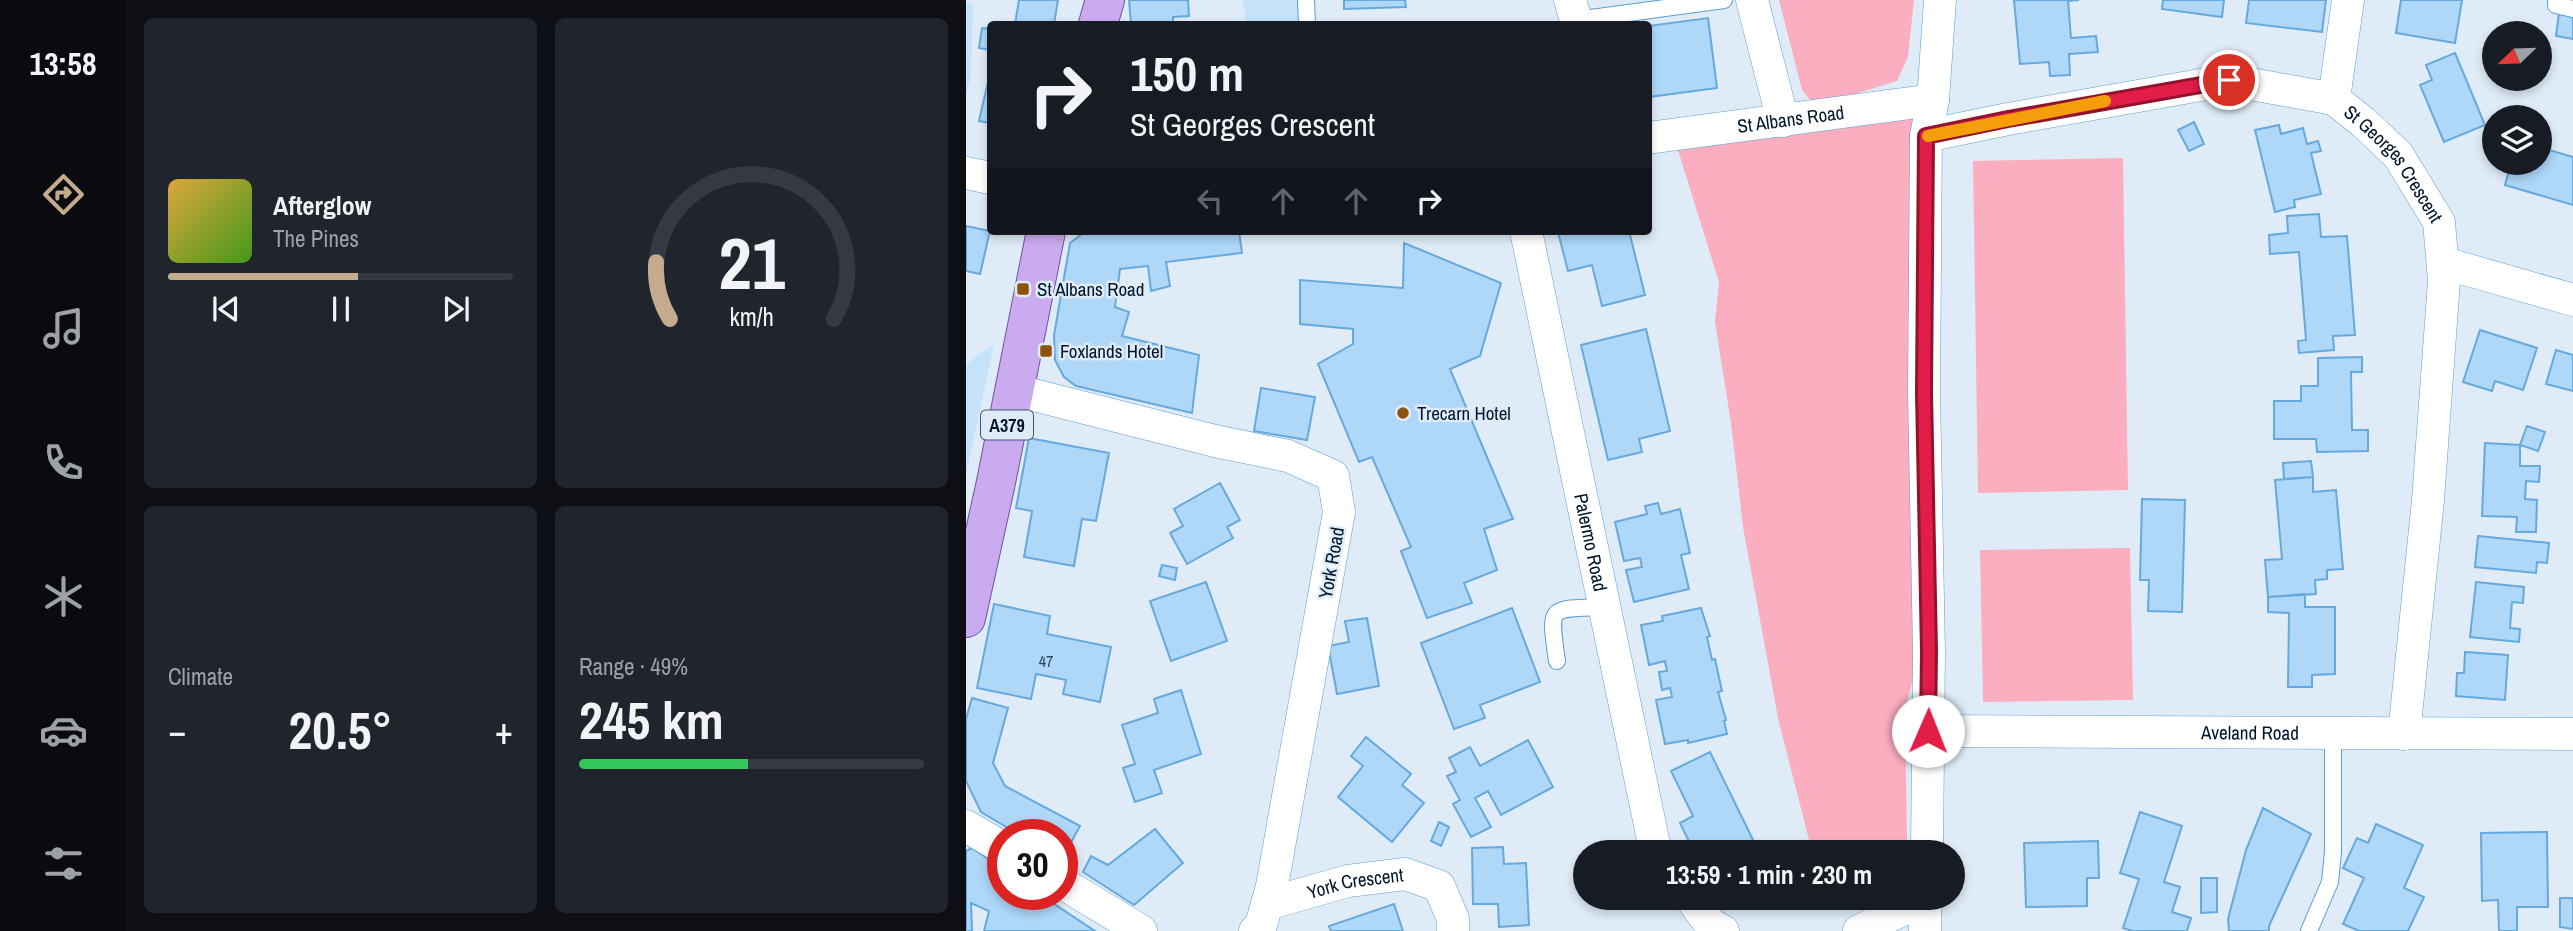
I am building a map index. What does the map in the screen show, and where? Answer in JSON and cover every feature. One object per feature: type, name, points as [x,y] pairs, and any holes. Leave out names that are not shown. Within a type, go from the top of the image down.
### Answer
[{"type":"main road","points":[[1099,21],[1105,0]]},
{"type":"main road","name":"A379","points":[[966,618],[1045,235]]},
{"type":"street","points":[[1752,0],[1783,121]]},
{"type":"street","points":[[1927,840],[1929,652],[1924,392],[1926,136],[1933,100],[1940,0]]},
{"type":"street","points":[[2334,99],[2348,0]]},
{"type":"street","name":"St Georges Crescent","points":[[1926,136],[2229,80],[2334,99],[2398,155],[2439,222],[2444,263],[2428,500],[2404,734]]},
{"type":"street","name":"St Albans Road","points":[[1652,137],[1933,100]]},
{"type":"street","points":[[966,173],[987,177]]},
{"type":"street","name":"Palermo Road","points":[[1527,235],[1653,840]]},
{"type":"street","points":[[2444,263],[2573,300]]},
{"type":"street","name":"York Road","points":[[1014,390],[1214,442],[1288,456],[1333,476],[1339,512],[1314,662],[1261,918]]},
{"type":"street","name":"Aveland Road","points":[[1928,731],[2573,734]]},
{"type":"street","points":[[966,826],[987,838]]},
{"type":"street","name":"York Crescent","points":[[1261,918],[1348,881],[1405,874],[1440,886],[1452,919],[1452,931]]},
{"type":"street","points":[[1078,893],[1141,931]]},
{"type":"street","points":[[1699,910],[1716,928],[1723,931]]},
{"type":"street","points":[[1859,931],[1901,910]]},
{"type":"street","points":[[1925,910],[1925,931]]},
{"type":"lane","points":[[1306,0],[1307,21]]},
{"type":"lane","points":[[1573,10],[1724,0]]},
{"type":"lane","points":[[2556,0],[2556,5],[2573,9]]},
{"type":"lane","points":[[1557,661],[1552,621],[1555,613],[1563,608],[1605,607]]},
{"type":"lane","points":[[2309,931],[2330,882],[2333,852],[2333,733]]},
{"type":"shaded area","points":[[1243,0],[1298,0],[1299,21],[1246,21]]},
{"type":"shaded area","points":[[1779,0],[1914,0],[1908,57],[1897,81],[1823,104],[1809,99],[1802,90]]},
{"type":"shaded area","points":[[966,2],[973,4],[971,76],[966,97]]},
{"type":"shaded area","points":[[1921,110],[1919,658],[1905,708],[1907,840],[1809,840],[1778,718],[1743,527],[1731,423],[1715,322],[1719,282],[1677,147]]},
{"type":"shaded area","points":[[2123,158],[2128,490],[1978,493],[1973,161]]},
{"type":"shaded area","points":[[994,344],[966,475],[966,364]]},
{"type":"shaded area","points":[[2130,548],[2133,700],[1983,702],[1980,550]]},
{"type":"building","points":[[1019,0],[1058,0],[1054,21],[1016,21]]},
{"type":"building","points":[[1129,0],[1188,0],[1189,16],[1173,17],[1173,21],[1131,21]]},
{"type":"building","points":[[1344,0],[1405,0],[1406,7],[1344,9]]},
{"type":"building","points":[[2014,0],[2079,0],[2068,1],[2071,38],[2096,36],[2098,52],[2069,54],[2070,75],[2050,76],[2049,62],[2020,64]]},
{"type":"building","points":[[2163,0],[2224,0],[2222,17],[2162,9]]},
{"type":"building","points":[[2249,0],[2326,0],[2322,32],[2246,23]]},
{"type":"building","points":[[2401,0],[2462,0],[2455,43],[2396,33]]},
{"type":"building","points":[[2559,13],[2573,15],[2573,39],[2556,36]]},
{"type":"building","points":[[1708,18],[1717,88],[1652,97],[1652,25]]},
{"type":"building","points":[[982,28],[987,29],[987,49],[979,48]]},
{"type":"building","points":[[2455,53],[2482,118],[2482,126],[2444,142],[2420,85],[2432,80],[2426,65]]},
{"type":"building","points":[[987,86],[987,122],[979,121]]},
{"type":"building","points":[[2194,122],[2204,144],[2189,151],[2178,130]]},
{"type":"building","points":[[2279,125],[2281,134],[2303,128],[2307,144],[2318,141],[2321,151],[2311,153],[2321,194],[2294,200],[2295,207],[2275,212],[2255,130]]},
{"type":"building","points":[[2552,151],[2573,157],[2573,205],[2505,185],[2508,175],[2552,175]]},
{"type":"building","points":[[2319,214],[2321,237],[2347,236],[2355,335],[2333,336],[2334,350],[2299,353],[2298,341],[2306,340],[2299,252],[2270,254],[2269,235],[2288,233],[2287,216]]},
{"type":"building","points":[[966,226],[987,230],[989,235],[980,274],[966,271]]},
{"type":"building","points":[[1081,235],[1240,235],[1242,253],[1166,262],[1170,286],[1151,291],[1148,266],[1120,269],[1115,307],[1129,312],[1122,336],[1199,355],[1192,413],[1076,386],[1064,377],[1055,360],[1054,335],[1070,243]]},
{"type":"building","points":[[1559,235],[1630,235],[1645,295],[1602,306],[1592,265],[1568,271]]},
{"type":"building","name":"Trecarn Hotel","points":[[1404,243],[1501,283],[1480,356],[1450,369],[1513,519],[1484,529],[1497,570],[1464,583],[1472,603],[1427,618],[1401,551],[1411,547],[1372,457],[1359,462],[1318,364],[1353,344],[1353,329],[1300,324],[1300,280],[1403,288]]},
{"type":"building","points":[[1646,329],[1670,431],[1639,439],[1642,452],[1608,460],[1581,345]]},
{"type":"building","points":[[2480,330],[2537,348],[2523,390],[2495,381],[2492,391],[2463,382]]},
{"type":"building","points":[[2556,350],[2573,355],[2573,391],[2546,384]]},
{"type":"building","points":[[2362,357],[2362,372],[2351,372],[2352,430],[2368,430],[2368,451],[2317,452],[2316,439],[2274,439],[2274,401],[2301,401],[2301,386],[2318,386],[2318,358]]},
{"type":"building","points":[[1261,388],[1315,397],[1307,440],[1254,431]]},
{"type":"building","points":[[2527,426],[2545,432],[2538,451],[2520,445]]},
{"type":"building","points":[[1029,438],[1109,453],[1096,521],[1082,519],[1074,566],[1024,557],[1032,511],[1016,508]]},
{"type":"building","points":[[2485,443],[2520,445],[2520,466],[2540,466],[2539,482],[2526,481],[2525,499],[2537,500],[2536,532],[2516,532],[2517,517],[2482,516]]},
{"type":"building","points":[[2311,461],[2313,477],[2284,479],[2283,463]]},
{"type":"building","points":[[2313,477],[2313,492],[2336,490],[2343,569],[2327,570],[2327,579],[2315,580],[2316,594],[2268,597],[2265,560],[2282,559],[2275,480]]},
{"type":"building","points":[[1220,483],[1240,520],[1227,527],[1233,538],[1187,564],[1170,533],[1183,526],[1174,509]]},
{"type":"building","points":[[2142,499],[2185,500],[2182,612],[2148,611],[2149,580],[2140,580]]},
{"type":"building","points":[[1658,503],[1661,514],[1680,509],[1690,553],[1681,555],[1689,589],[1634,602],[1626,570],[1642,567],[1640,558],[1624,561],[1615,522],[1647,514],[1645,506]]},
{"type":"building","points":[[2478,536],[2549,543],[2547,563],[2537,562],[2536,573],[2475,567]]},
{"type":"building","points":[[1162,565],[1177,568],[1175,580],[1159,576]]},
{"type":"building","points":[[1206,582],[1227,641],[1171,661],[1150,601]]},
{"type":"building","points":[[2476,582],[2524,587],[2523,603],[2512,602],[2510,628],[2520,629],[2519,642],[2470,637]]},
{"type":"building","points":[[2305,594],[2305,607],[2335,607],[2335,674],[2312,675],[2312,687],[2288,687],[2289,613],[2268,612],[2268,597]]},
{"type":"building","points":[[994,604],[1050,616],[1047,634],[1111,647],[1100,702],[1063,694],[1066,680],[1036,674],[1031,699],[977,688]]},
{"type":"building","points":[[1512,608],[1540,682],[1480,705],[1485,718],[1454,729],[1421,643]]},
{"type":"building","points":[[1701,608],[1722,691],[1718,692],[1727,734],[1688,743],[1688,740],[1665,744],[1656,700],[1672,697],[1670,688],[1662,690],[1659,672],[1667,671],[1665,661],[1649,665],[1641,625],[1663,621],[1662,616]]},
{"type":"building","points":[[1367,618],[1379,686],[1337,694],[1328,646],[1349,642],[1345,621]]},
{"type":"building","points":[[2465,652],[2508,655],[2505,700],[2456,696],[2457,673],[2464,673]]},
{"type":"building","points":[[1181,690],[1201,754],[1154,770],[1162,793],[1135,802],[1123,768],[1135,764],[1122,725],[1158,713],[1154,699]]},
{"type":"building","points":[[972,698],[1008,708],[993,763],[1005,786],[1067,819],[993,819],[981,812],[966,781],[966,719]]},
{"type":"building","points":[[1366,737],[1411,774],[1402,785],[1424,803],[1392,842],[1338,797],[1363,766],[1351,756]]},
{"type":"building","points":[[1528,740],[1553,787],[1501,815],[1488,791],[1475,798],[1491,827],[1471,837],[1453,804],[1460,800],[1447,776],[1456,772],[1449,758],[1470,747],[1480,766]]},
{"type":"building","points":[[1710,752],[1753,840],[1688,840],[1680,823],[1693,816],[1671,771]]},
{"type":"building","points":[[2263,808],[2311,834],[2269,931],[2229,931],[2228,919],[2246,850]]},
{"type":"building","points":[[2140,812],[2182,826],[2164,882],[2180,887],[2172,912],[2191,918],[2187,931],[2132,931],[2123,928],[2139,879],[2120,873]]},
{"type":"building","points":[[1439,822],[1449,827],[1441,846],[1431,841]]},
{"type":"building","points":[[2376,824],[2423,845],[2404,888],[2424,897],[2408,931],[2359,931],[2343,924],[2364,878],[2343,868],[2357,838],[2368,843]]},
{"type":"building","points":[[1155,829],[1183,863],[1134,905],[1083,872],[1091,856],[1108,865]]},
{"type":"building","points":[[2547,832],[2548,907],[2517,907],[2517,931],[2499,931],[2498,900],[2482,901],[2481,833]]},
{"type":"building","points":[[2098,841],[2099,878],[2087,878],[2087,906],[2026,907],[2024,843]]},
{"type":"building","points":[[1503,847],[1504,864],[1526,863],[1529,925],[1499,927],[1498,904],[1473,904],[1472,848]]},
{"type":"building","points":[[972,848],[987,858],[987,910],[1063,910],[1095,931],[984,931],[989,911],[971,903],[972,931],[966,931],[966,851]]},
{"type":"building","points":[[2201,878],[2217,878],[2217,912],[2201,913]]},
{"type":"building","points":[[2560,898],[2573,898],[2573,929],[2560,927]]},
{"type":"building","points":[[1394,904],[1403,931],[1331,931],[1329,926]]},
{"type":"slow traffic","points":[[1928,136],[2105,101]]},
{"type":"place","name":"St Albans Road","points":[[1023,289]]},
{"type":"place","name":"Foxlands Hotel","points":[[1046,351]]},
{"type":"place","name":"Trecarn Hotel","points":[[1403,413]]},
{"type":"route","points":[[1928,731],[1924,392],[1926,136],[2229,80]]}]
